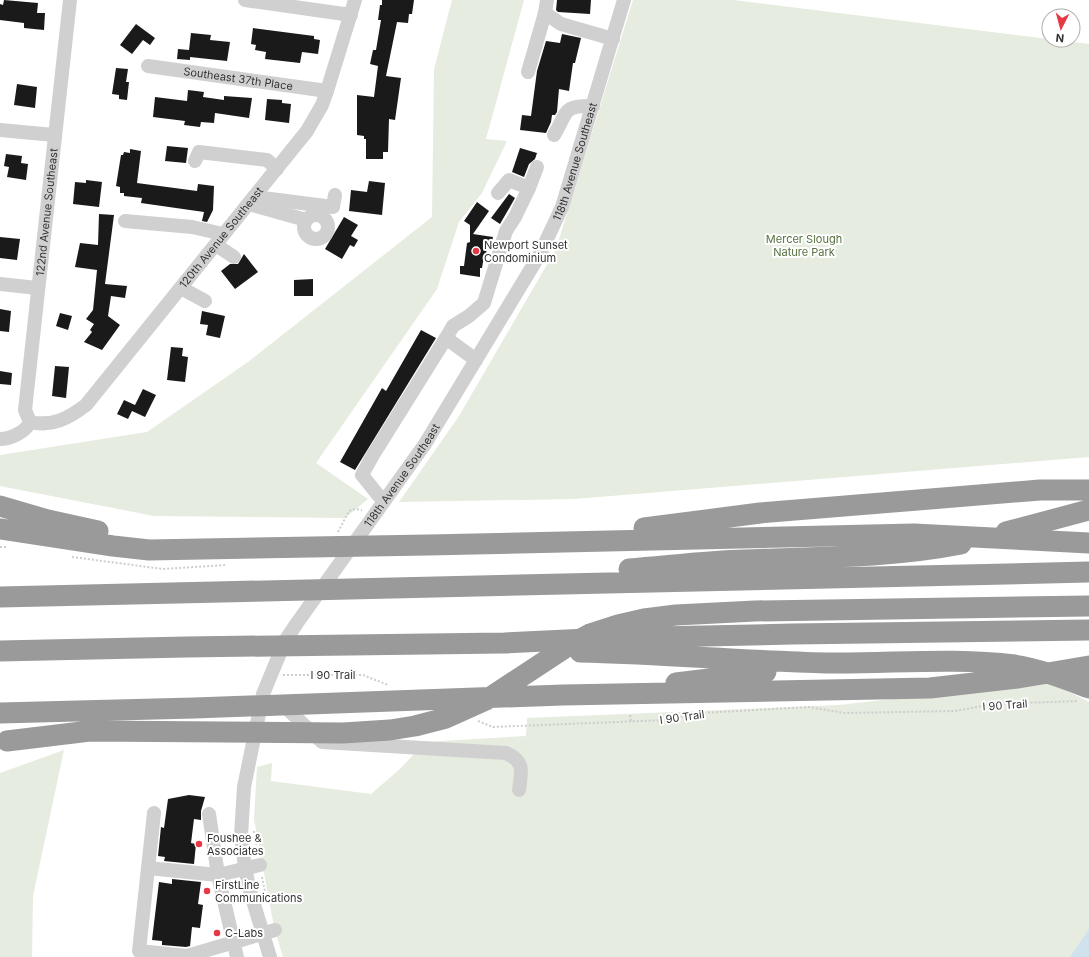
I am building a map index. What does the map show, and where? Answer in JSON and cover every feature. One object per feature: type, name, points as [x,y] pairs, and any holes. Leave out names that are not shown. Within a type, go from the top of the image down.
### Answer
[{"type":"highway","points":[[498,544],[574,537],[760,513],[1040,490],[1089,490]]},
{"type":"highway","points":[[0,506],[48,520],[116,534],[155,540],[246,548]]},
{"type":"highway","points":[[409,587],[743,560],[880,556],[975,541],[1089,510]]},
{"type":"highway","points":[[0,529],[148,550],[498,544],[914,534],[1086,542]]},
{"type":"highway","points":[[0,597],[1089,572]]},
{"type":"highway","points":[[0,585],[180,594]]},
{"type":"highway","points":[[4,743],[90,731],[367,732],[426,723],[464,711],[486,700],[568,646],[590,634],[644,619],[695,614],[755,611],[1089,606]]},
{"type":"highway","points":[[0,651],[232,646],[504,643],[624,638],[1089,630]]},
{"type":"highway","points":[[504,643],[541,650],[708,659],[850,663],[982,662],[1015,665],[1046,673],[1084,695]]},
{"type":"highway","points":[[600,694],[716,677],[850,663]]},
{"type":"highway","points":[[0,713],[600,694],[930,688],[1018,678],[1089,666]]},
{"type":"highway","points":[[4,743],[43,730],[194,708]]},
{"type":"street","name":"122nd Avenue Southeast","points":[[30,422],[25,410],[37,288],[70,0]]},
{"type":"street","points":[[245,0],[351,15]]},
{"type":"street","name":"120th Avenue Southeast","points":[[30,422],[41,425],[55,423],[73,415],[86,405],[307,131],[322,105],[355,0]]},
{"type":"street","name":"118th Avenue Southeast","points":[[270,957],[268,932],[250,891],[245,868],[241,834],[244,787],[263,694],[289,635],[425,444],[525,282],[551,233],[562,207],[624,0]]},
{"type":"street","points":[[546,6],[561,24],[613,39]]},
{"type":"street","points":[[528,72],[546,6]]},
{"type":"street","name":"Southeast 37th Place","points":[[148,66],[327,91]]},
{"type":"street","points":[[554,135],[564,114],[571,107],[593,106]]},
{"type":"street","points":[[0,130],[54,135]]},
{"type":"street","points":[[195,161],[199,152],[267,160],[277,169]]},
{"type":"street","points":[[385,500],[378,495],[362,475],[373,454],[453,326],[469,316],[484,303],[506,231],[515,218],[537,167]]},
{"type":"street","points":[[498,193],[509,180],[529,188]]},
{"type":"street","points":[[252,200],[333,207],[335,195]]},
{"type":"street","points":[[252,200],[306,220]]},
{"type":"street","points":[[125,221],[192,227],[220,239],[234,257]]},
{"type":"street","points":[[0,284],[37,288]]},
{"type":"street","points":[[181,288],[205,302]]},
{"type":"street","points":[[446,338],[476,360]]},
{"type":"street","points":[[0,439],[22,432],[30,422]]},
{"type":"street","points":[[277,698],[322,742],[506,753],[517,758],[521,766],[519,790]]},
{"type":"street","points":[[154,813],[139,951],[187,956],[268,932]]},
{"type":"street","points":[[209,814],[218,875],[237,957]]},
{"type":"street","points":[[148,868],[218,875],[260,865]]},
{"type":"path","name":"I 90 Trail","points":[[277,698],[285,675],[363,675],[392,686]]},
{"type":"path","name":"I 90 Trail","points":[[471,718],[493,727],[666,720],[701,713],[809,707],[844,713],[955,711],[994,704],[1084,695]]},
{"type":"path","points":[[630,715],[631,721]]},
{"type":"path","points":[[253,827],[268,904]]},
{"type":"green space","points":[[452,0],[524,0],[486,139],[507,141],[482,193],[459,222],[437,289],[316,463],[368,499],[345,518],[154,516],[0,486],[0,455],[147,432],[248,362],[432,217],[434,69]]},
{"type":"green space","name":"Mercer Slough Nature Park","points":[[633,0],[733,0],[1041,38],[1041,48],[1081,48],[1081,43],[1089,44],[1089,457],[574,499],[399,502],[459,416],[556,249]]},
{"type":"green space","points":[[1043,682],[1066,690],[1089,702],[1089,957],[283,957],[274,927],[254,819],[257,767],[272,763],[271,781],[371,794],[400,769],[425,742],[526,736],[527,718],[839,705]]},
{"type":"green space","points":[[64,750],[33,896],[32,957],[0,957],[0,773]]},
{"type":"water","points":[[1089,929],[1089,957],[1070,957]]},
{"type":"building","points":[[4,0],[38,3],[37,13],[45,13],[44,30],[24,28],[24,23],[0,20],[0,4],[3,5]]},
{"type":"building","points":[[382,0],[414,0],[412,14],[409,14],[408,23],[397,22],[386,76],[401,78],[395,120],[389,119],[388,152],[383,152],[383,159],[366,159],[366,139],[364,139],[364,136],[357,135],[357,95],[374,97],[378,66],[370,64],[373,50],[376,50],[381,20],[378,20]]},
{"type":"building","points":[[557,0],[591,0],[590,14],[558,12],[556,10]]},
{"type":"building","points":[[136,24],[155,38],[150,45],[143,40],[132,54],[120,45]]},
{"type":"building","points":[[253,28],[314,36],[314,39],[320,40],[318,54],[302,52],[300,63],[265,59],[266,52],[255,50],[256,45],[251,44]]},
{"type":"building","points":[[191,33],[211,35],[210,40],[230,42],[227,61],[190,57],[190,60],[177,59],[178,49],[189,50]]},
{"type":"building","points":[[562,34],[581,38],[575,63],[573,63],[569,91],[559,89],[557,112],[555,115],[552,115],[551,122],[546,133],[520,130],[522,115],[531,116],[537,71],[546,41],[560,43]]},
{"type":"building","points":[[116,68],[128,69],[126,82],[129,82],[127,100],[119,99],[119,95],[112,94]]},
{"type":"building","points":[[17,84],[37,87],[35,108],[14,105]]},
{"type":"building","points":[[188,90],[204,92],[203,97],[224,100],[224,96],[252,98],[249,118],[215,113],[214,123],[201,122],[200,127],[184,125],[185,121],[153,117],[155,97],[187,101]]},
{"type":"building","points":[[267,99],[282,100],[282,103],[291,104],[289,123],[265,120]]},
{"type":"building","points":[[167,146],[188,148],[186,163],[165,161]]},
{"type":"building","points":[[520,148],[537,153],[535,159],[529,164],[524,177],[512,172]]},
{"type":"building","points":[[130,149],[141,151],[137,183],[197,191],[198,184],[214,186],[213,210],[207,222],[202,221],[204,212],[141,203],[142,198],[124,196],[124,193],[120,193],[120,187],[116,186],[121,155],[123,155],[124,152],[130,153]]},
{"type":"building","points":[[6,154],[22,156],[21,163],[28,164],[26,180],[7,177],[9,167],[4,166]]},
{"type":"building","points":[[86,180],[102,182],[99,207],[73,204],[75,182],[86,183]]},
{"type":"building","points":[[369,181],[385,183],[382,215],[349,211],[351,190],[367,192]]},
{"type":"building","points":[[509,194],[515,198],[500,224],[491,218]]},
{"type":"building","name":"Newport Sunset Condominium","points":[[477,202],[489,211],[473,234],[493,237],[491,245],[487,245],[486,256],[484,256],[482,268],[480,268],[480,277],[460,274],[460,266],[464,266],[467,243],[470,242],[470,225],[464,221]]},
{"type":"building","points":[[99,214],[114,215],[105,284],[127,286],[125,298],[111,296],[108,316],[120,325],[102,350],[84,342],[92,332],[90,330],[94,324],[86,319],[93,310],[97,270],[75,267],[80,243],[98,245]]},
{"type":"building","points":[[344,217],[358,225],[351,236],[358,240],[354,247],[350,245],[342,259],[325,249]]},
{"type":"building","points":[[0,237],[20,239],[17,260],[0,258]]},
{"type":"building","points":[[244,254],[258,272],[235,289],[221,271],[230,264],[238,264]]},
{"type":"building","points":[[313,279],[313,296],[294,296],[294,280]]},
{"type":"building","points":[[0,309],[11,311],[9,332],[0,331]]},
{"type":"building","points":[[202,311],[225,316],[220,338],[206,335],[208,325],[200,324]]},
{"type":"building","points":[[60,313],[72,316],[68,330],[56,326]]},
{"type":"building","points":[[421,330],[436,338],[355,470],[340,462],[382,388],[386,391]]},
{"type":"building","points":[[171,347],[183,348],[182,356],[188,357],[185,382],[167,380]]},
{"type":"building","points":[[55,366],[69,367],[66,398],[52,396]]},
{"type":"building","points":[[0,371],[12,373],[11,385],[0,384]]},
{"type":"building","points":[[143,389],[156,395],[145,417],[132,411],[128,419],[117,414],[124,400],[135,405]]},
{"type":"building","points":[[189,795],[205,797],[201,811],[201,820],[194,819],[191,843],[196,844],[194,864],[164,861],[165,857],[158,856],[161,827],[164,828],[168,799]]},
{"type":"building","points":[[172,879],[201,882],[198,904],[203,905],[200,928],[192,927],[190,946],[186,947],[162,945],[162,941],[152,940],[159,882],[172,884]]},
{"type":"place","name":"Newport Sunset Condominium","points":[[476,251]]},
{"type":"place","name":"Foushee & Associates","points":[[199,844]]},
{"type":"place","name":"FirstLine Communications","points":[[207,891]]},
{"type":"place","name":"C-Labs","points":[[217,933]]}]
